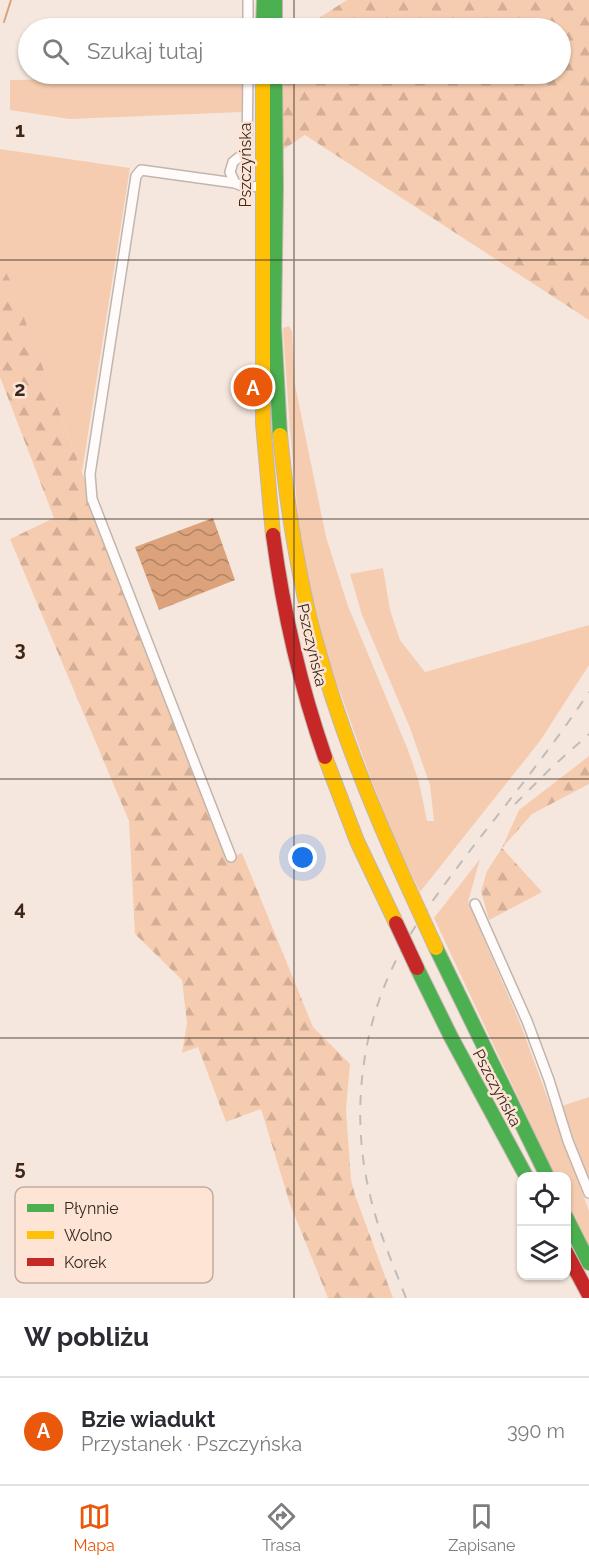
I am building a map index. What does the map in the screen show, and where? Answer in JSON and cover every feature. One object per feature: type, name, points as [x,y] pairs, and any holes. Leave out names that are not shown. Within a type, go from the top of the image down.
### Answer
[{"type":"main road","points":[[263,18],[264,0]]},
{"type":"main road","points":[[275,0],[275,18]]},
{"type":"main road","name":"Pszczyńska","points":[[263,84],[261,187],[263,423],[268,492],[282,586],[300,670],[314,720],[357,841],[451,1037],[524,1172]]},
{"type":"main road","name":"Pszczyńska","points":[[275,84],[274,322],[276,374],[286,492],[313,631],[345,738],[374,813],[436,948],[545,1172]]},
{"type":"main road","points":[[571,1225],[589,1263]]},
{"type":"main road","points":[[571,1260],[589,1295]]},
{"type":"street","points":[[248,0],[248,18]]},
{"type":"street","points":[[235,183],[230,172],[233,162],[247,151],[248,84]]},
{"type":"street","points":[[231,857],[92,499],[90,474],[136,176],[141,170],[235,183],[245,187],[276,185]]},
{"type":"street","points":[[475,904],[527,1021],[568,1141],[589,1193]]},
{"type":"green space","points":[[347,0],[589,0],[589,320],[305,135],[281,151],[283,84],[571,84],[571,18],[319,18]]},
{"type":"green space","points":[[10,80],[18,80],[18,84],[242,84],[243,112],[70,119],[10,110]]},
{"type":"green space","points":[[0,149],[130,168],[82,472],[10,281],[0,262]]},
{"type":"green space","points":[[0,262],[10,280],[92,499],[232,857],[242,853],[313,1027],[350,1064],[346,1110],[351,1180],[393,1298],[328,1298],[290,1204],[261,1109],[226,1122],[198,1047],[182,1053],[187,1023],[182,980],[135,934],[129,821],[10,539],[54,518],[0,377]]},
{"type":"green space","points":[[289,326],[292,331],[295,385],[326,537],[348,606],[408,750],[419,782],[427,821],[434,821],[430,785],[410,728],[362,615],[350,574],[383,568],[390,610],[400,640],[425,672],[589,625],[589,665],[540,741],[420,892],[394,838],[368,771],[329,661],[307,574],[298,516],[290,430],[283,328]]},
{"type":"green space","points":[[589,756],[589,784],[532,814],[502,848],[519,810]]},
{"type":"green space","points":[[502,848],[542,892],[489,920],[481,891],[487,871]]},
{"type":"green space","points":[[480,859],[468,902],[520,1023],[589,1211],[589,1249],[571,1210],[571,1172],[553,1172],[434,918]]},
{"type":"green space","points":[[589,1097],[589,1181],[562,1106]]},
{"type":"water","points":[[213,518],[235,580],[159,610],[135,547]]},
{"type":"waterway","points":[[4,22],[11,0]]},
{"type":"railway","points":[[406,1298],[377,1222],[364,1168],[360,1111],[365,1054],[371,1026],[390,973],[417,924],[438,893],[547,752],[589,692]]},
{"type":"railway","points":[[515,804],[589,734]]},
{"type":"traffic: fast","points":[[263,18],[264,0]]},
{"type":"traffic: fast","points":[[275,0],[275,18]]},
{"type":"traffic: fast","points":[[275,84],[274,326],[280,435]]},
{"type":"traffic: fast","points":[[436,948],[545,1172]]},
{"type":"traffic: fast","points":[[417,968],[451,1037],[524,1172]]},
{"type":"traffic: fast","points":[[570,1226],[589,1263]]},
{"type":"traffic: slow","points":[[263,84],[263,423],[273,535]]},
{"type":"traffic: slow","points":[[280,435],[303,591],[325,674],[357,767],[409,889]]},
{"type":"traffic: slow","points":[[325,757],[357,841],[396,923]]},
{"type":"traffic: slow","points":[[409,889],[436,948]]},
{"type":"traffic: jam","points":[[273,535],[293,647],[325,757]]},
{"type":"traffic: jam","points":[[396,923],[417,968]]},
{"type":"traffic: jam","points":[[571,1261],[589,1295]]},
{"type":"place","name":"Bzie wiadukt","points":[[253,387]]}]
